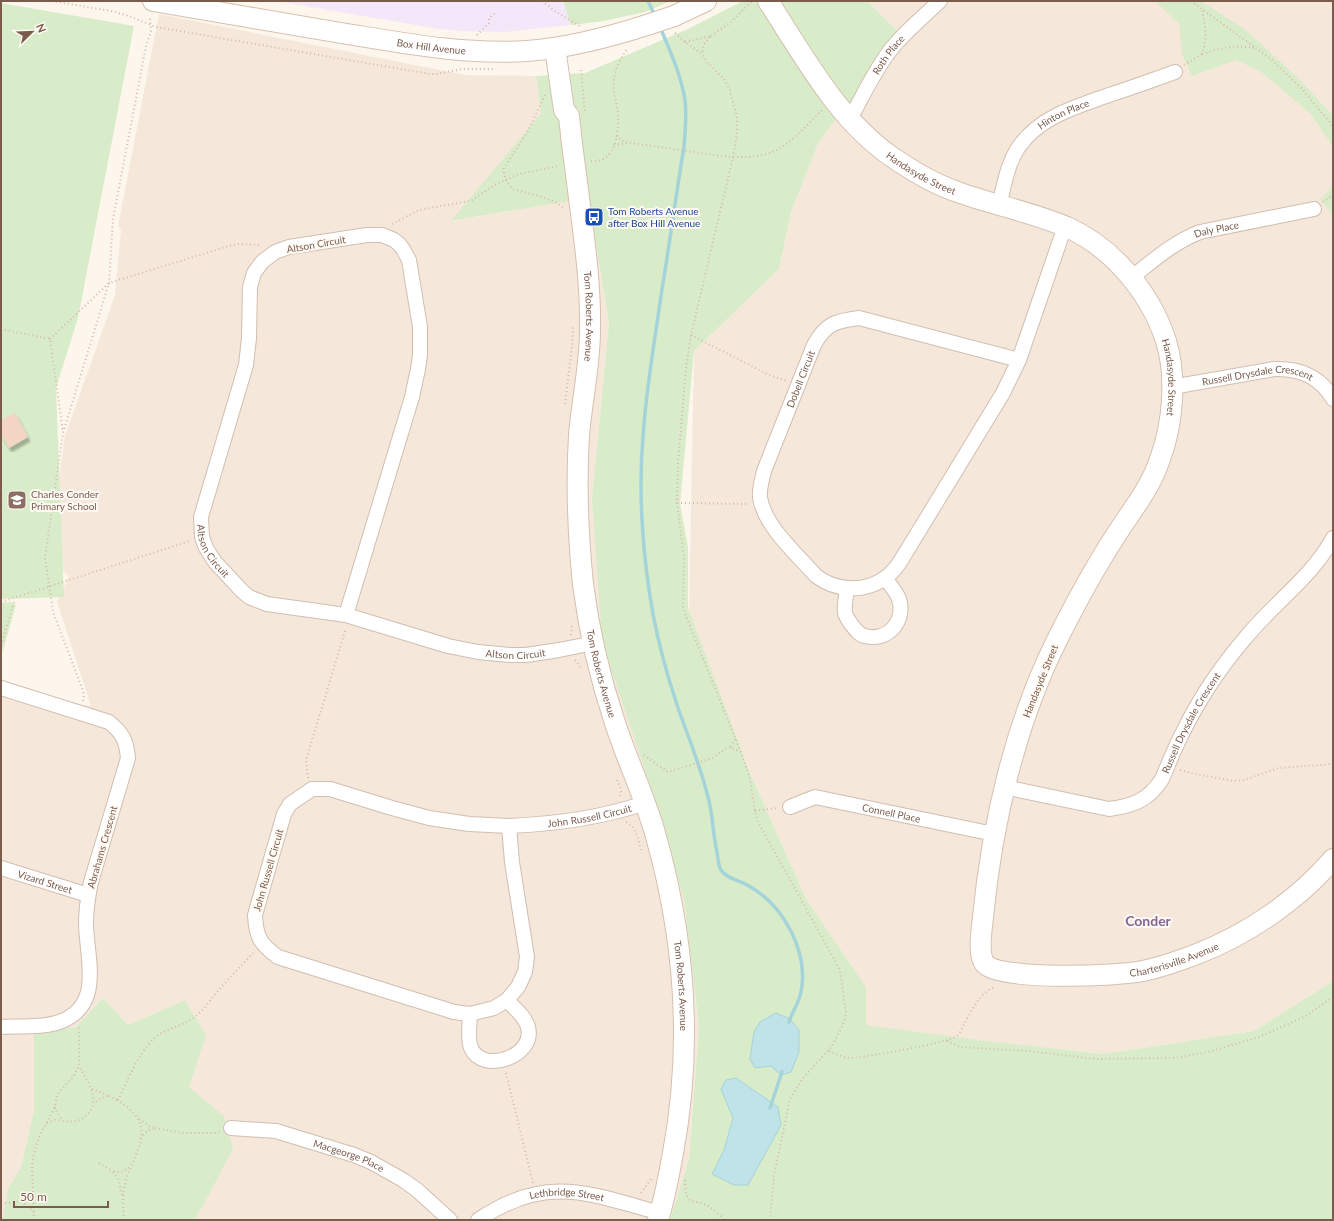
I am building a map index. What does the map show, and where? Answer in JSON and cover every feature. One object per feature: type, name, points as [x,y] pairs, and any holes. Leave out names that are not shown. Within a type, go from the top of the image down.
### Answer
[{"type":"street","name":"Box Hill Avenue","points":[[152,6],[414,45],[458,51],[481,52],[560,47],[617,35],[650,24],[674,24],[706,1]]},
{"type":"street","name":"Handasyde Street","points":[[768,1],[823,85],[862,132],[888,154],[918,174],[950,190],[1065,226],[1102,249],[1118,263],[1140,290],[1152,308],[1166,342],[1172,386],[1172,402],[1169,432],[1160,462],[1145,492],[1084,587],[1055,643],[1042,672],[1021,729],[1004,787],[994,834],[986,892],[981,949],[982,959],[987,966]]},
{"type":"street","name":"Roth Place","points":[[850,119],[891,49],[940,1]]},
{"type":"street","name":"Tom Roberts Avenue","points":[[560,47],[564,110],[577,115],[572,144],[587,249],[590,291],[590,333],[579,437],[577,496],[578,526],[584,585],[600,670],[615,723],[654,831],[670,890],[676,919],[683,979],[685,1037],[682,1095],[668,1183],[659,1216]]},
{"type":"street","name":"Hinton Place","points":[[999,206],[1010,165],[1018,148],[1031,133],[1048,120],[1067,110],[1175,72]]},
{"type":"street","name":"Daly Place","points":[[1131,278],[1168,249],[1183,239],[1200,232],[1314,209]]},
{"type":"street","name":"Dobell Circuit","points":[[1019,360],[859,318],[841,320],[829,326],[820,335],[814,345],[764,471],[760,488],[761,503],[764,514],[774,529],[816,576],[822,580],[847,589],[863,588],[885,578],[900,562],[1003,393],[1019,360],[1065,226]]},
{"type":"street","name":"Altson Circuit","points":[[346,615],[412,397],[420,355],[420,327],[409,260],[403,249],[394,240],[382,236],[367,235],[289,247],[275,252],[262,262],[254,274],[250,287],[249,338],[246,365],[201,516],[202,537],[206,548],[215,562],[242,591],[249,596],[267,604],[346,615],[448,646],[478,652],[510,655],[526,654],[559,650],[594,643]]},
{"type":"street","name":"Russell Drysdale Crescent","points":[[1172,386],[1283,369],[1309,375],[1323,384],[1333,398]]},
{"type":"street","name":"Russell Drysdale Crescent","points":[[1004,787],[1109,808],[1125,807],[1147,797],[1158,786],[1183,731],[1218,672],[1258,624],[1308,574],[1327,550],[1333,538]]},
{"type":"street","points":[[847,589],[845,615],[849,622],[857,632],[865,636],[881,636],[890,632],[897,625],[900,609],[896,593],[885,578]]},
{"type":"street","name":"Abrahams Crescent","points":[[1,688],[108,722],[120,731],[126,744],[128,758],[88,895],[86,924],[90,984],[88,995],[82,1006],[75,1013],[62,1021],[49,1024],[1,1027]]},
{"type":"street","name":"John Russell Circuit","points":[[509,826],[512,862],[527,957],[525,972],[518,987],[507,1000],[494,1008],[470,1014],[454,1012],[278,957],[266,948],[255,929],[254,915],[284,814],[290,804],[312,789],[330,789],[429,818],[469,824],[509,826],[578,820],[604,815],[645,803]]},
{"type":"street","name":"Connell Place","points":[[790,807],[815,797],[994,834]]},
{"type":"street","name":"Charterisville Avenue","points":[[987,966],[1003,972],[1051,976],[1091,976],[1141,972],[1174,963],[1234,938],[1256,924],[1291,900],[1324,870],[1333,858]]},
{"type":"street","name":"Vizard Street","points":[[1,868],[88,895]]},
{"type":"street","points":[[470,1014],[469,1041],[472,1049],[481,1058],[495,1061],[510,1058],[518,1053],[525,1045],[528,1037],[528,1028],[525,1020],[507,1000]]},
{"type":"street","name":"Macgeorge Place","points":[[231,1128],[276,1131],[354,1155],[371,1162],[403,1180],[417,1190],[450,1220]]},
{"type":"street","name":"Lethbridge Street","points":[[478,1220],[493,1210],[516,1199],[536,1194],[566,1190],[590,1193],[659,1216]]},
{"type":"path","points":[[52,1],[112,11],[156,27],[430,74],[462,70],[494,69]]},
{"type":"path","points":[[542,1],[581,27]]},
{"type":"path","points":[[702,54],[704,44],[711,36],[731,22],[752,1]]},
{"type":"path","points":[[1191,1],[1271,59],[1300,88],[1333,126]]},
{"type":"path","points":[[80,713],[84,695],[53,612],[45,558],[63,433],[109,284],[113,219],[146,46],[151,32],[152,6]]},
{"type":"path","points":[[1202,9],[1206,35],[1206,42],[1202,54]]},
{"type":"path","points":[[674,24],[685,42],[702,54],[706,61],[724,79],[730,90],[737,117],[737,134],[733,157],[691,335],[686,368],[677,503],[684,558],[683,609],[741,752],[750,779],[758,822],[840,970],[846,1014],[842,1027],[832,1046],[802,1079],[790,1099],[774,1175],[770,1220]]},
{"type":"path","points":[[685,42],[711,36]]},
{"type":"path","points":[[1175,72],[1202,54],[1228,46],[1239,45],[1257,48]]},
{"type":"path","points":[[588,162],[602,160],[610,154],[614,145],[618,126],[618,114],[614,94],[614,79],[618,64],[627,48]]},
{"type":"path","points":[[577,115],[581,70]]},
{"type":"path","points":[[548,89],[528,131],[504,168],[503,172],[509,186],[513,189],[549,200],[564,209]]},
{"type":"path","points":[[616,136],[623,142],[629,143],[720,156],[743,157],[761,154],[781,148],[824,109]]},
{"type":"path","points":[[614,145],[629,143]]},
{"type":"path","points":[[389,225],[400,221],[419,210],[472,200],[496,184],[519,174],[559,166]]},
{"type":"path","points":[[50,339],[109,284],[229,246],[238,244],[261,245]]},
{"type":"path","points":[[1,329],[50,339]]},
{"type":"path","points":[[691,335],[767,374],[798,385]]},
{"type":"path","points":[[50,339],[63,433]]},
{"type":"path","points":[[677,503],[761,503]]},
{"type":"path","points":[[1,602],[202,537]]},
{"type":"path","points":[[1,645],[14,598]]},
{"type":"path","points":[[312,789],[307,776],[306,760],[347,622],[346,615]]},
{"type":"path","points":[[644,754],[668,772],[713,758],[725,749],[731,747],[736,739]]},
{"type":"path","points":[[731,747],[741,752]]},
{"type":"path","points":[[1168,765],[1192,774],[1233,781],[1244,780],[1278,768],[1333,764]]},
{"type":"path","points":[[755,811],[790,807]]},
{"type":"path","points":[[118,1100],[138,1060],[151,1042],[159,1034],[186,1023],[196,1017],[217,991],[263,944]]},
{"type":"path","points":[[946,1040],[960,1047],[1029,1051],[1095,1059],[1175,1058],[1208,1052],[1259,1037],[1306,1016],[1333,997]]},
{"type":"path","points":[[34,1220],[34,1153],[39,1137],[55,1107],[56,1098],[59,1092],[73,1077],[79,1066],[79,1018],[75,1013]]},
{"type":"path","points":[[503,1060],[536,1194]]},
{"type":"path","points":[[79,1066],[92,1089],[94,1104]]},
{"type":"path","points":[[92,1089],[118,1100],[138,1118],[149,1126],[156,1128],[183,1134],[215,1133],[231,1128]]},
{"type":"path","points":[[47,1123],[55,1120],[73,1122],[82,1120],[89,1113],[94,1104],[101,1098],[109,1096]]},
{"type":"path","points":[[55,1107],[64,1121]]},
{"type":"path","points":[[122,1196],[130,1167],[138,1150],[141,1138],[141,1128],[138,1118]]},
{"type":"path","points":[[141,1138],[147,1132],[156,1128]]},
{"type":"path","points":[[99,1163],[112,1171],[120,1173],[124,1172],[130,1167]]},
{"type":"path","points":[[112,1171],[118,1179],[122,1196],[124,1220]]},
{"type":"path","points":[[686,1177],[685,1186],[687,1197],[692,1202],[709,1206],[724,1220]]},
{"type":"path","points":[[1,1204],[21,1201],[33,1191]]},
{"type":"path","points":[[21,1201],[34,1212]]},
{"type":"shaded area","points":[[275,1],[563,1],[571,25],[505,32],[461,31],[439,29]]},
{"type":"shaded area","points":[[867,1],[1333,1],[1333,981],[1254,1031],[1104,1054],[845,1026],[866,987],[806,899],[753,779],[689,612],[694,351],[779,269],[791,212],[819,141],[901,36]]},
{"type":"shaded area","points":[[159,14],[465,75],[536,76],[541,113],[452,221],[588,198],[609,323],[592,497],[657,806],[684,900],[699,1027],[689,1159],[670,1220],[194,1220],[203,1206],[224,1116],[188,1087],[206,1035],[185,1000],[128,1025],[103,998],[76,1027],[34,1034],[34,1111],[21,1167],[8,1189],[3,1220],[1,1220],[1,694],[91,706],[57,602],[69,576],[48,557],[65,436],[115,295],[121,230],[118,226]]},
{"type":"green space","points":[[563,1],[671,1],[645,12],[604,21],[571,25]]},
{"type":"green space","points":[[743,1],[867,1],[902,36],[819,141],[791,212],[779,269],[694,351],[680,504],[688,547],[688,608],[751,775],[806,899],[866,987],[866,1025],[977,1040],[1104,1054],[1254,1031],[1333,981],[1333,1220],[670,1220],[689,1159],[699,1027],[684,900],[657,806],[602,642],[592,497],[609,323],[588,198],[451,221],[541,113],[536,76],[585,73],[688,29]]},
{"type":"green space","points":[[1155,1],[1201,1],[1247,31],[1297,77],[1333,116],[1333,147],[1311,114],[1260,71],[1236,60],[1192,76],[1182,54],[1179,24]]},
{"type":"green space","points":[[1,3],[134,26],[78,318],[56,388],[64,597],[1,599]]},
{"type":"green space","points":[[1333,186],[1333,215],[1320,199]]},
{"type":"green space","points":[[11,602],[16,605],[1,657],[1,603]]},
{"type":"green space","points":[[103,998],[128,1025],[185,1000],[206,1035],[189,1087],[224,1116],[233,1148],[203,1206],[194,1220],[3,1220],[8,1189],[21,1167],[34,1111],[34,1033],[76,1027]]},
{"type":"water","points":[[776,1013],[790,1019],[799,1030],[799,1052],[791,1072],[781,1075],[771,1066],[755,1068],[750,1059],[754,1032],[760,1022]]},
{"type":"water","points":[[736,1078],[778,1107],[781,1125],[748,1185],[734,1185],[712,1174],[724,1150],[733,1118],[721,1089],[726,1080]]},
{"type":"building","points":[[15,413],[28,437],[9,448],[1,434],[1,420]]},
{"type":"waterway","points":[[648,1],[655,16]]},
{"type":"waterway","points":[[660,27],[681,81],[685,100],[686,118],[684,147],[651,363],[644,419],[641,503],[649,593],[664,662],[706,789],[720,868],[727,876],[749,886],[773,905],[783,918],[797,946],[801,961],[801,992],[789,1022]]},
{"type":"waterway","points":[[770,1108],[782,1072]]},
{"type":"place","name":"Tom Roberts Avenue after Box Hill Avenue","points":[[594,217]]},
{"type":"place","name":"Charles Conder Primary School","points":[[17,500]]},
{"type":"district","name":"Conder","points":[[1148,920]]}]
